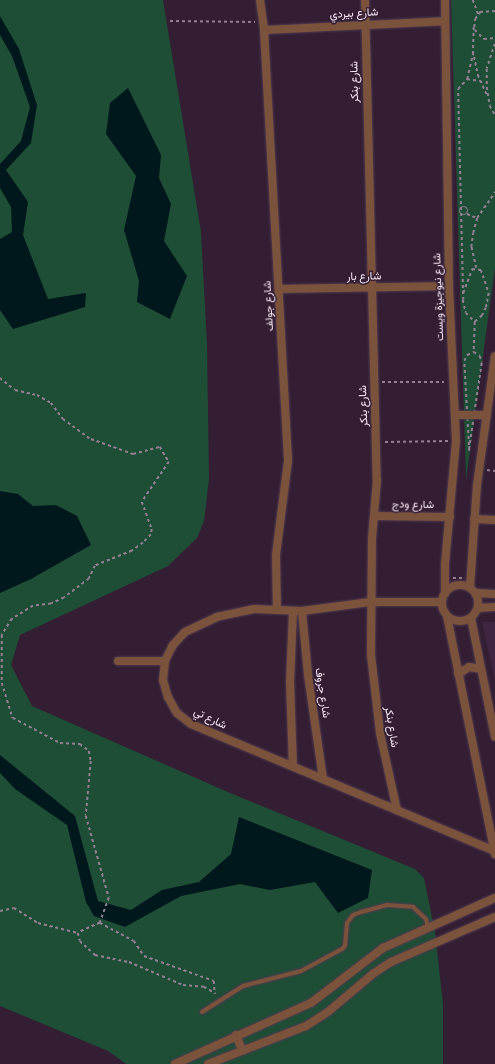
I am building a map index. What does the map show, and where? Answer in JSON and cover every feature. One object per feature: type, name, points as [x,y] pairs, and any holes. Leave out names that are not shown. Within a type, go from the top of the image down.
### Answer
[{"type":"street","name":"شارع جولف","points":[[260,0],[280,289],[288,461],[276,555],[277,610]]},
{"type":"street","name":"شارع بنكر","points":[[365,0],[374,382],[377,442],[375,516],[370,602],[375,694],[380,733],[397,810]]},
{"type":"street","name":"شارع نيوجيزة ويست","points":[[445,0],[449,286],[456,415],[456,441],[445,593]]},
{"type":"street","name":"شارع بيردي","points":[[263,26],[445,22]]},
{"type":"street","name":"شارع بار","points":[[280,289],[449,286]]},
{"type":"street","points":[[447,616],[461,622],[471,618],[478,608],[476,593],[470,583],[474,519],[495,356]]},
{"type":"street","points":[[456,415],[487,415]]},
{"type":"street","name":"شارع ودج","points":[[375,516],[450,517]]},
{"type":"street","points":[[474,519],[495,520]]},
{"type":"street","points":[[470,583],[453,586],[445,593],[442,602],[447,616],[494,853]]},
{"type":"street","points":[[476,593],[495,594]]},
{"type":"street","name":"شارع تي","points":[[442,602],[370,602],[302,611],[254,609],[235,612],[201,623],[185,632],[173,645],[165,661],[164,680],[168,697],[182,716],[191,724],[397,810],[494,853]]},
{"type":"street","points":[[478,608],[495,607]]},
{"type":"street","points":[[293,611],[290,682],[293,766]]},
{"type":"street","name":"شارع جروف","points":[[302,611],[307,668],[323,779]]},
{"type":"street","points":[[471,618],[495,737]]},
{"type":"street","points":[[118,661],[165,661]]},
{"type":"street","points":[[458,674],[469,667],[481,669]]},
{"type":"street","points":[[175,1064],[236,1035],[311,1003],[374,954],[495,898]]},
{"type":"street","points":[[208,1064],[318,1019],[391,962],[495,917]]},
{"type":"street","points":[[236,1035],[242,1050]]},
{"type":"lane","points":[[202,1012],[242,986],[301,971],[342,949],[345,946],[347,923],[353,915],[361,912],[387,905],[413,907],[426,919],[428,928]]},
{"type":"path","points":[[473,0],[478,14],[474,27],[473,51],[467,79],[458,89],[460,212],[464,300],[466,313],[475,322],[474,352]]},
{"type":"path","points":[[478,14],[486,10],[495,11]]},
{"type":"path","points":[[170,22],[263,26]]},
{"type":"path","points":[[474,27],[481,37],[495,38]]},
{"type":"path","points":[[488,98],[487,69],[495,44]]},
{"type":"path","points":[[473,51],[480,81],[495,115]]},
{"type":"path","points":[[467,79],[480,81]]},
{"type":"path","points":[[475,322],[482,316],[486,308],[489,293],[484,273],[476,268],[471,247],[477,218],[495,192]]},
{"type":"path","points":[[460,212],[462,208],[466,207],[468,210],[467,214]]},
{"type":"path","points":[[460,212],[463,215],[467,214],[477,218]]},
{"type":"path","points":[[464,300],[466,280],[472,269],[476,268]]},
{"type":"path","points":[[474,352],[480,356],[482,364],[468,451],[464,361],[467,355],[474,352]]},
{"type":"path","points":[[0,378],[14,390],[37,395],[51,403],[63,419],[91,439],[133,454],[160,447],[168,462],[142,502],[152,529],[151,535],[132,551],[95,566],[89,579],[64,598],[51,604],[34,606],[12,619],[1,635],[2,683],[13,718],[60,743],[80,744],[89,751],[91,761],[86,816],[109,898],[100,923],[78,933],[38,923],[14,908],[0,911]]},
{"type":"path","points":[[374,382],[454,382]]},
{"type":"path","points":[[377,442],[456,441]]},
{"type":"path","points":[[445,578],[470,583]]},
{"type":"path","points":[[100,923],[134,941],[144,956],[214,981],[214,1003]]},
{"type":"path","points":[[78,933],[80,941],[95,955],[129,962],[183,985],[204,988],[215,993]]},
{"type":"shaded area","points":[[0,16],[19,49],[37,105],[31,143],[6,170],[28,202],[23,235],[48,299],[86,293],[85,307],[13,329],[0,310],[0,239],[12,232],[11,207],[0,188],[0,164],[21,141],[30,107],[12,56],[0,35]]},
{"type":"shaded area","points":[[128,88],[161,155],[159,178],[171,204],[164,241],[187,276],[170,319],[137,302],[139,281],[124,230],[136,176],[106,134],[110,103]]},
{"type":"shaded area","points":[[0,491],[18,494],[33,506],[56,505],[77,516],[91,545],[31,579],[0,593]]},
{"type":"shaded area","points":[[482,622],[495,622],[495,681]]},
{"type":"shaded area","points":[[0,755],[75,816],[98,901],[131,910],[162,890],[199,882],[231,854],[239,817],[372,870],[368,898],[338,913],[315,882],[270,890],[240,884],[181,896],[125,927],[94,916],[86,902],[67,825],[15,789],[0,773]]},
{"type":"green space","points":[[0,0],[163,0],[201,232],[207,344],[209,479],[204,521],[197,538],[168,566],[20,635],[11,665],[32,706],[230,793],[415,869],[424,878],[435,932],[443,1004],[443,1064],[126,1064],[108,1051],[0,1006]]},
{"type":"green space","points":[[451,0],[495,0],[495,268],[466,479]]}]
